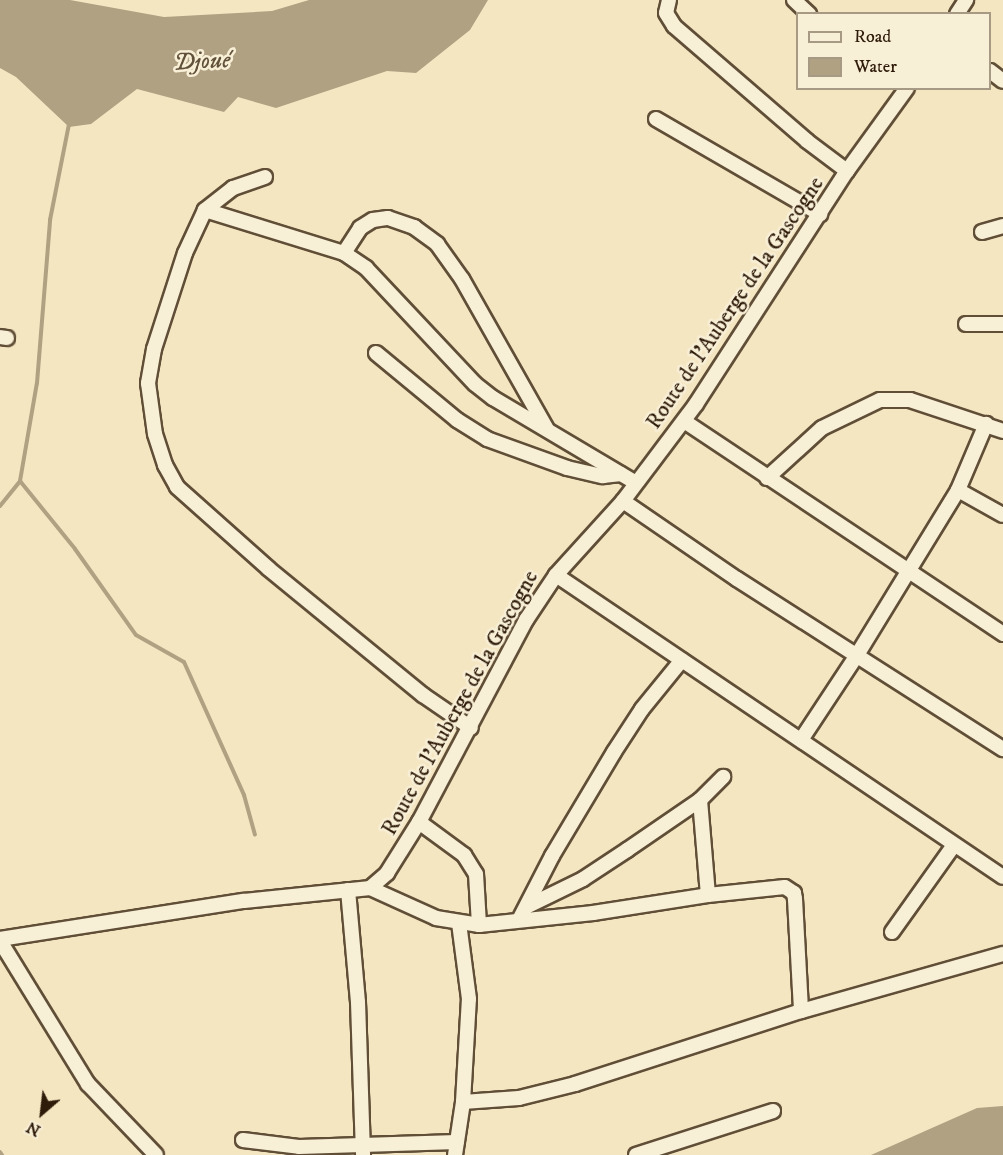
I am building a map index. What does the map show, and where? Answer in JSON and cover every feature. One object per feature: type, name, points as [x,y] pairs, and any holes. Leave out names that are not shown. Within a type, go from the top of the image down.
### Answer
[{"type":"street","points":[[669,0],[666,13],[674,26],[807,141],[847,171]]},
{"type":"street","points":[[794,0],[807,12]]},
{"type":"street","points":[[991,72],[1003,81]]},
{"type":"street","name":"Route de l'Auberge de la Gascogne","points":[[370,888],[387,873],[419,822],[471,728],[518,635],[556,575],[623,501],[684,421],[900,91]]},
{"type":"street","points":[[656,119],[820,214]]},
{"type":"street","points":[[265,177],[233,188],[205,210],[195,226],[185,253],[154,349],[148,383],[155,434],[165,465],[177,488],[269,569],[423,695],[471,728]]},
{"type":"street","points":[[205,210],[344,253],[366,268],[475,384],[493,398],[636,483]]},
{"type":"street","points":[[344,253],[360,228],[373,220],[388,218],[414,227],[437,244],[462,279],[548,430]]},
{"type":"street","points":[[982,232],[1003,226]]},
{"type":"street","points":[[966,324],[1003,324]]},
{"type":"street","points":[[376,353],[442,408],[487,439],[567,468],[603,476],[621,474]]},
{"type":"street","points":[[767,478],[822,428],[880,400],[910,400],[1003,431]]},
{"type":"street","points":[[684,421],[1003,634]]},
{"type":"street","points":[[801,740],[857,655],[958,490],[986,424]]},
{"type":"street","points":[[958,490],[1003,515]]},
{"type":"street","points":[[623,501],[737,579],[1003,749]]},
{"type":"street","points":[[556,575],[1003,877]]},
{"type":"street","points":[[519,920],[552,856],[614,752],[642,710],[682,660]]},
{"type":"street","points":[[528,906],[583,879],[700,800],[723,777]]},
{"type":"street","points":[[700,800],[708,895]]},
{"type":"street","points":[[419,822],[464,855],[476,874],[479,925]]},
{"type":"street","points":[[892,932],[954,844]]},
{"type":"street","points":[[156,1155],[88,1084],[0,940],[244,901],[370,888],[436,918],[479,925],[616,910],[773,886],[784,887],[794,893],[801,1011]]},
{"type":"street","points":[[348,890],[358,1002],[362,1150]]},
{"type":"street","points":[[243,1140],[299,1147],[362,1150],[456,1148],[463,1102],[469,999],[459,923]]},
{"type":"street","points":[[463,1102],[519,1098],[576,1084],[801,1011],[1003,954]]},
{"type":"street","points":[[636,1155],[773,1111]]},
{"type":"water","name":"Djoué","points":[[0,0],[70,0],[164,17],[272,11],[309,0],[488,0],[470,30],[416,73],[387,71],[276,108],[238,97],[224,112],[137,89],[91,124],[69,127],[16,77],[0,68]]},
{"type":"water","points":[[1003,1106],[1003,1155],[871,1155],[977,1108]]},
{"type":"waterway","points":[[0,506],[20,481],[37,383],[50,220],[69,124]]},
{"type":"waterway","points":[[20,481],[75,549],[136,635],[184,662],[244,795],[255,835]]}]
